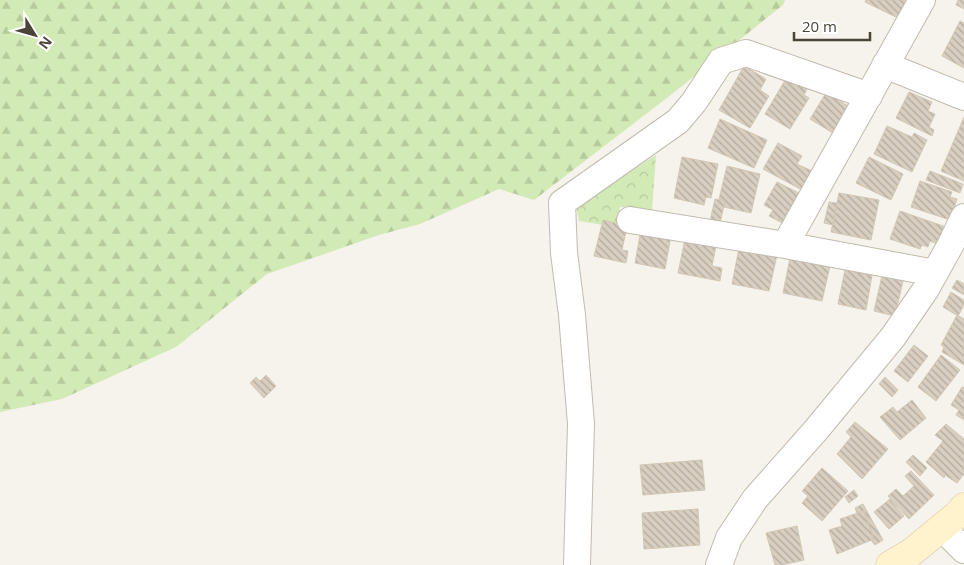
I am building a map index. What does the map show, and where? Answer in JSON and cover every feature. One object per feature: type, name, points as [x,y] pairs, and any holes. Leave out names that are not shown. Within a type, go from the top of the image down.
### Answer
[{"type":"street","points":[[785,244],[922,0]]},
{"type":"street","points":[[577,565],[581,424],[572,315],[564,253],[562,202],[678,121],[694,102],[721,61],[746,52],[869,96]]},
{"type":"street","points":[[885,65],[964,97]]},
{"type":"street","points":[[719,565],[729,538],[755,499],[816,430],[893,337],[935,274],[964,217]]},
{"type":"street","points":[[630,220],[785,244],[935,274]]},
{"type":"street","points":[[890,565],[912,552],[964,507]]},
{"type":"street","points":[[942,528],[964,550]]},
{"type":"green space","points":[[0,0],[785,0],[783,5],[672,94],[534,200],[499,189],[420,224],[379,235],[267,274],[176,347],[62,399],[0,412]]},
{"type":"green space","points":[[656,155],[652,210],[620,207],[616,227],[579,221],[576,206]]},
{"type":"building","points":[[866,0],[910,0],[900,19],[865,2]]},
{"type":"building","points":[[958,0],[964,0],[964,9],[956,5]]},
{"type":"building","points":[[960,21],[964,23],[964,68],[942,56]]},
{"type":"building","points":[[744,66],[766,79],[760,90],[769,96],[750,128],[719,110]]},
{"type":"building","points":[[787,77],[807,89],[804,95],[809,98],[790,129],[765,114]]},
{"type":"building","points":[[909,92],[932,102],[928,111],[935,114],[929,127],[934,130],[932,136],[896,118]]},
{"type":"building","points":[[826,93],[850,107],[833,133],[810,119]]},
{"type":"building","points":[[964,117],[964,181],[941,171]]},
{"type":"building","points":[[720,119],[767,140],[754,168],[708,148]]},
{"type":"building","points":[[887,126],[912,137],[914,133],[927,140],[912,172],[874,154]]},
{"type":"building","points":[[778,143],[802,156],[797,164],[812,171],[802,190],[763,169]]},
{"type":"building","points":[[682,157],[718,164],[711,198],[706,197],[704,205],[674,198]]},
{"type":"building","points":[[869,157],[903,174],[891,200],[856,183]]},
{"type":"building","points":[[727,166],[760,174],[751,213],[724,207],[725,201],[719,199]]},
{"type":"building","points":[[930,171],[963,184],[960,193],[926,180]]},
{"type":"building","points":[[920,181],[952,192],[950,197],[957,199],[950,220],[911,207]]},
{"type":"building","points":[[777,182],[799,193],[782,223],[769,216],[773,210],[764,205]]},
{"type":"building","points":[[839,193],[879,200],[871,240],[831,232]]},
{"type":"building","points":[[715,199],[725,201],[720,223],[710,221]]},
{"type":"building","points":[[829,202],[837,203],[833,225],[824,223]]},
{"type":"building","points":[[900,211],[946,227],[940,245],[930,241],[928,247],[922,245],[920,249],[890,239]]},
{"type":"building","points":[[603,220],[627,226],[622,250],[628,251],[626,263],[594,256]]},
{"type":"building","points":[[641,230],[671,236],[665,269],[635,263]]},
{"type":"building","points":[[685,239],[716,246],[712,266],[722,268],[720,281],[678,273]]},
{"type":"building","points":[[739,248],[777,255],[769,291],[732,284]]},
{"type":"building","points":[[790,258],[830,266],[822,301],[783,293]]},
{"type":"building","points":[[845,270],[872,275],[866,310],[838,304]]},
{"type":"building","points":[[882,276],[903,281],[895,316],[874,311]]},
{"type":"building","points":[[957,280],[964,284],[964,295],[952,288]]},
{"type":"building","points":[[951,292],[964,300],[964,305],[958,316],[943,307]]},
{"type":"building","points":[[957,315],[964,319],[964,365],[942,352],[944,347],[941,345]]},
{"type":"building","points":[[914,345],[928,356],[908,382],[894,371]]},
{"type":"building","points":[[941,355],[960,370],[936,401],[918,387]]},
{"type":"building","points":[[266,375],[276,386],[264,398],[250,383],[256,377],[260,381]]},
{"type":"building","points":[[885,377],[898,390],[892,397],[879,384]]},
{"type":"building","points":[[962,387],[964,388],[964,420],[956,415],[959,410],[951,405]]},
{"type":"building","points":[[912,400],[926,418],[900,440],[880,417],[893,407],[897,412]]},
{"type":"building","points":[[855,422],[888,449],[862,479],[837,454],[851,437],[846,432]]},
{"type":"building","points":[[946,424],[964,439],[964,474],[957,483],[945,475],[944,478],[926,462],[943,441],[935,435]]},
{"type":"building","points":[[913,455],[927,468],[920,476],[906,462]]},
{"type":"building","points":[[702,460],[705,490],[643,495],[640,465]]},
{"type":"building","points":[[822,468],[848,491],[822,521],[802,503],[808,496],[802,491]]},
{"type":"building","points":[[911,471],[934,495],[909,519],[888,496],[896,489],[903,496],[914,486],[905,476]]},
{"type":"building","points":[[854,490],[858,496],[849,503],[845,497]]},
{"type":"building","points":[[890,499],[904,516],[889,529],[874,512]]},
{"type":"building","points":[[863,504],[883,540],[875,545],[871,540],[874,539],[864,511],[857,513],[855,508]]},
{"type":"building","points":[[698,509],[700,545],[644,549],[642,513]]},
{"type":"building","points":[[864,511],[874,539],[837,554],[829,530],[842,526],[840,519]]},
{"type":"building","points":[[797,526],[804,560],[775,565],[766,533]]}]
